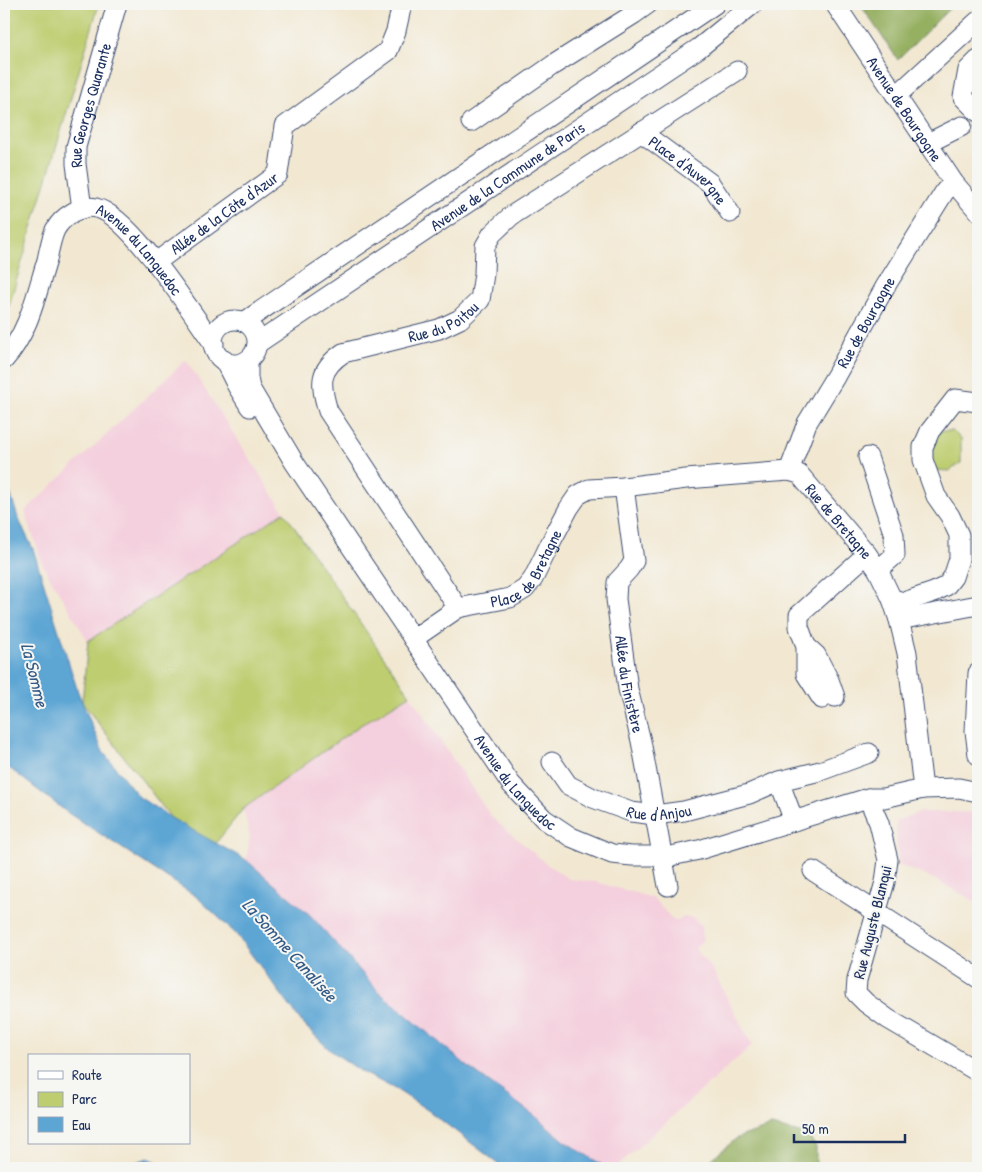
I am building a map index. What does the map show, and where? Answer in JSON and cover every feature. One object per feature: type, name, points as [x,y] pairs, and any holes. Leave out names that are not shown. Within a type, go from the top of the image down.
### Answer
[{"type":"street","name":"Rue Georges Quarante","points":[[82,209],[76,164],[76,147],[117,4]]},
{"type":"street","name":"Allée de la Côte d'Azur","points":[[156,262],[278,174],[285,126],[388,51],[396,31],[402,4]]},
{"type":"street","points":[[471,122],[648,4]]},
{"type":"street","name":"Avenue de la Commune de Paris","points":[[238,321],[716,4]]},
{"type":"street","name":"Avenue de la Commune de Paris","points":[[258,343],[699,48],[753,4]]},
{"type":"street","name":"Avenue de Bourgogne","points":[[835,4],[954,183],[978,211]]},
{"type":"street","points":[[896,96],[978,21]]},
{"type":"street","points":[[978,60],[968,70],[963,96],[978,112]]},
{"type":"street","name":"Rue du Poitou","points":[[458,608],[328,411],[322,382],[324,371],[331,361],[343,353],[439,329],[460,319],[480,300],[484,274],[485,246],[492,234],[511,216],[737,71]]},
{"type":"street","points":[[928,143],[962,126]]},
{"type":"street","name":"Place d'Auvergne","points":[[641,132],[710,183],[730,213]]},
{"type":"street","name":"Rue de Bourgogne","points":[[789,471],[807,423],[836,378],[885,287],[944,191],[954,183]]},
{"type":"street","name":"Avenue du Languedoc","points":[[82,209],[96,208],[110,214],[122,225],[156,262],[214,344]]},
{"type":"street","points":[[4,360],[20,338],[29,320],[55,230],[72,212],[82,209]]},
{"type":"street","name":"Avenue du Languedoc","points":[[187,308],[238,321]]},
{"type":"street","points":[[238,321],[253,329],[258,343],[254,353],[248,360],[237,364],[224,360],[217,354],[214,344],[216,331],[220,326],[238,321]]},
{"type":"street","name":"Avenue du Languedoc","points":[[224,360],[237,386],[279,450],[294,462]]},
{"type":"street","name":"Avenue du Languedoc","points":[[248,360],[250,388],[294,462],[511,784],[544,819],[571,837],[612,854],[671,856],[684,854],[868,798],[884,798],[922,783],[966,781],[978,792]]},
{"type":"street","points":[[892,599],[904,602],[934,592],[946,586],[953,577],[959,559],[959,535],[950,516],[936,496],[923,460],[922,448],[930,431],[955,399],[978,402]]},
{"type":"street","points":[[868,457],[894,535],[895,555],[878,570]]},
{"type":"street","name":"Rue de Bretagne","points":[[624,487],[686,479],[789,471],[799,474],[867,554],[878,570],[892,599],[899,620]]},
{"type":"street","name":"Place de Bretagne","points":[[413,639],[458,608],[510,598],[525,589],[533,579],[552,538],[578,495],[589,490],[624,487]]},
{"type":"street","name":"Allée du Finistère","points":[[624,487],[634,561],[617,582],[616,599],[628,689],[641,741],[668,886]]},
{"type":"street","points":[[828,698],[806,674],[806,646],[799,627],[799,615],[867,554]]},
{"type":"street","points":[[922,783],[907,653],[899,620],[978,605]]},
{"type":"street","points":[[978,673],[974,731],[978,755]]},
{"type":"street","name":"Rue d'Anjou","points":[[552,762],[568,785],[576,790],[631,812],[655,814],[684,812],[749,794],[779,781],[820,771],[870,753]]},
{"type":"street","points":[[779,781],[794,821]]},
{"type":"street","name":"Rue Auguste Blanqui","points":[[868,798],[879,822],[888,860],[885,882],[857,980],[856,993],[888,1019],[978,1072]]},
{"type":"street","points":[[813,871],[876,910],[978,978]]},
{"type":"shaded area","points":[[186,360],[284,512],[88,641],[43,566],[25,511]]},
{"type":"shaded area","points":[[410,695],[492,818],[548,865],[569,879],[596,882],[653,898],[672,919],[676,921],[684,917],[693,918],[702,926],[703,939],[695,949],[712,969],[752,1045],[615,1168],[607,1168],[567,1143],[535,1116],[472,1070],[380,993],[310,915],[246,860],[250,837],[243,809],[359,726]]},
{"type":"shaded area","points":[[919,812],[978,812],[978,903],[930,877],[898,865],[896,821]]},
{"type":"green space","points":[[4,4],[99,4],[4,322]]},
{"type":"green space","points":[[860,4],[954,4],[898,60]]},
{"type":"green space","points":[[937,431],[953,431],[961,439],[961,463],[949,471],[935,470],[928,460]]},
{"type":"green space","points":[[284,512],[410,695],[359,726],[243,809],[215,844],[171,818],[82,702],[88,641]]},
{"type":"green space","points":[[771,1126],[808,1135],[816,1147],[816,1168],[701,1168],[737,1138]]},
{"type":"water","points":[[4,474],[18,518],[33,549],[78,692],[103,752],[139,797],[171,818],[246,860],[310,915],[380,993],[472,1070],[535,1116],[567,1143],[607,1168],[504,1168],[429,1111],[397,1090],[362,1072],[330,1050],[304,1025],[236,934],[197,897],[68,813],[4,764]]},
{"type":"water","points":[[148,1158],[168,1168],[131,1168],[133,1163]]},
{"type":"water label","name":"La Somme","points":[[35,675]]},
{"type":"water label","name":"La Somme Canalisée","points":[[290,950]]}]
